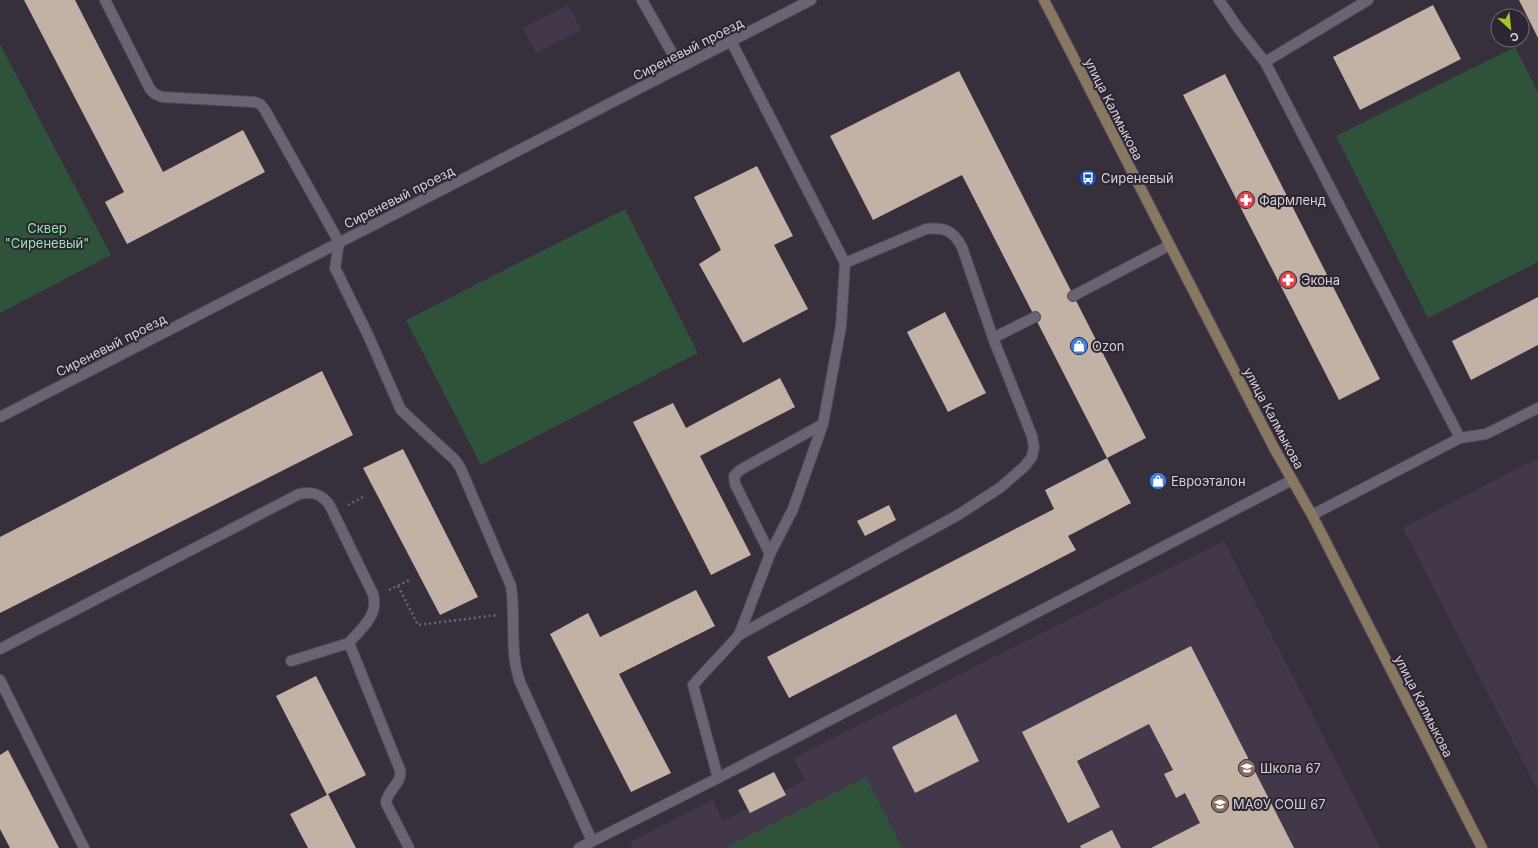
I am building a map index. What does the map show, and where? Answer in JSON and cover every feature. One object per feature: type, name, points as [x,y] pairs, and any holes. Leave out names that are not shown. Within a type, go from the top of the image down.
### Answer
[{"type":"main road","name":"улица Калмыкова","points":[[1044,0],[1274,448],[1312,515],[1482,848]]},
{"type":"street","points":[[105,0],[150,89],[155,94],[162,97],[254,102],[263,107],[339,242],[335,268],[368,335],[398,405],[404,413],[455,460],[460,467],[511,586],[514,601],[514,657],[517,676],[592,841]]},
{"type":"street","points":[[642,0],[680,67]]},
{"type":"street","name":"Сиреневый проезд","points":[[0,417],[811,0]]},
{"type":"street","points":[[1219,0],[1238,28],[1266,62],[1460,438]]},
{"type":"street","points":[[1266,62],[1368,0]]},
{"type":"street","points":[[731,41],[845,263],[841,326],[823,424],[793,509],[770,554],[739,634]]},
{"type":"street","points":[[718,778],[692,685],[739,634],[958,515],[1001,487],[1025,466],[1032,457],[1034,447],[1032,436],[993,338],[962,247],[957,237],[948,230],[937,228],[926,229],[845,263]]},
{"type":"street","points":[[1073,296],[1170,246]]},
{"type":"street","points":[[993,338],[1035,317]]},
{"type":"street","points":[[1312,515],[1460,438],[1486,434],[1538,408]]},
{"type":"street","points":[[770,554],[735,484],[734,476],[740,470],[823,424]]},
{"type":"street","points":[[579,848],[718,778],[1292,480]]},
{"type":"street","points":[[0,648],[299,494],[307,492],[320,495],[329,504],[374,597],[375,609],[372,616],[349,643],[291,661]]},
{"type":"street","points":[[349,643],[400,770],[401,777],[388,796],[386,803],[409,848]]},
{"type":"street","points":[[0,680],[84,848]]},
{"type":"path","points":[[374,597],[409,580]]},
{"type":"path","points":[[398,586],[418,625],[513,612]]},
{"type":"shaded area","points":[[569,5],[581,30],[536,53],[523,28]]},
{"type":"shaded area","points":[[1538,458],[1538,791],[1403,528]]},
{"type":"shaded area","points":[[1224,541],[1380,848],[633,848],[630,842],[713,800],[723,821],[747,809],[738,790],[774,772],[784,791],[805,780],[794,758]]},
{"type":"green space","name":"Сквер \"Сиреневый\"","points":[[0,44],[111,255],[0,313]]},
{"type":"green space","points":[[1516,48],[1538,92],[1538,262],[1428,318],[1336,136]]},
{"type":"green space","points":[[625,209],[698,353],[481,465],[406,320]]},
{"type":"green space","points":[[866,777],[902,848],[725,848]]},
{"type":"building","points":[[24,0],[75,0],[163,172],[243,130],[265,172],[127,244],[105,202],[124,192]]},
{"type":"building","points":[[1519,0],[1538,0],[1538,38],[1530,22],[1530,8],[1523,8]]},
{"type":"building","points":[[1433,5],[1461,59],[1360,110],[1333,57]]},
{"type":"building","points":[[959,71],[1146,438],[1107,458],[962,175],[873,220],[830,136]]},
{"type":"building","points":[[1225,74],[1380,379],[1339,400],[1183,95]]},
{"type":"building","points":[[757,166],[793,236],[774,245],[808,309],[743,343],[699,264],[721,250],[694,197]]},
{"type":"building","points":[[1538,297],[1538,345],[1471,380],[1452,341]]},
{"type":"building","points":[[945,312],[986,393],[948,412],[907,332]]},
{"type":"building","points":[[322,371],[353,435],[0,613],[0,537]]},
{"type":"building","points":[[780,378],[795,407],[700,456],[751,555],[711,575],[633,422],[673,403],[686,428]]},
{"type":"building","points":[[403,449],[478,597],[440,615],[363,468]]},
{"type":"building","points":[[1107,458],[1131,503],[1068,536],[1076,550],[789,698],[767,657],[1054,509],[1045,490]]},
{"type":"building","points":[[889,505],[896,520],[865,536],[857,521]]},
{"type":"building","points":[[696,590],[715,626],[619,674],[671,773],[631,792],[550,634],[588,613],[600,637]]},
{"type":"building","points":[[1191,646],[1294,848],[1151,848],[1200,823],[1185,793],[1176,798],[1164,774],[1173,770],[1149,724],[1077,761],[1100,807],[1068,823],[1022,732]]},
{"type":"building","points":[[316,676],[366,775],[328,794],[356,848],[308,848],[290,814],[327,795],[276,696]]},
{"type":"building","points":[[956,714],[979,761],[915,793],[892,747]]},
{"type":"building","points":[[8,750],[59,848],[10,848],[0,829],[0,755]]},
{"type":"building","points":[[774,772],[786,795],[750,813],[738,790]]},
{"type":"building","points":[[1112,830],[1121,848],[1081,848],[1080,846]]},
{"type":"place","name":"Сиреневый","points":[[1088,178]]},
{"type":"place","name":"Фармленд","points":[[1246,200]]},
{"type":"place","name":"Экона","points":[[1288,280]]},
{"type":"place","name":"Ozon","points":[[1079,346]]},
{"type":"place","name":"Евроэталон","points":[[1158,481]]},
{"type":"place","name":"Школа 67","points":[[1247,768]]},
{"type":"place","name":"МАОУ СОШ 67","points":[[1220,804]]}]
